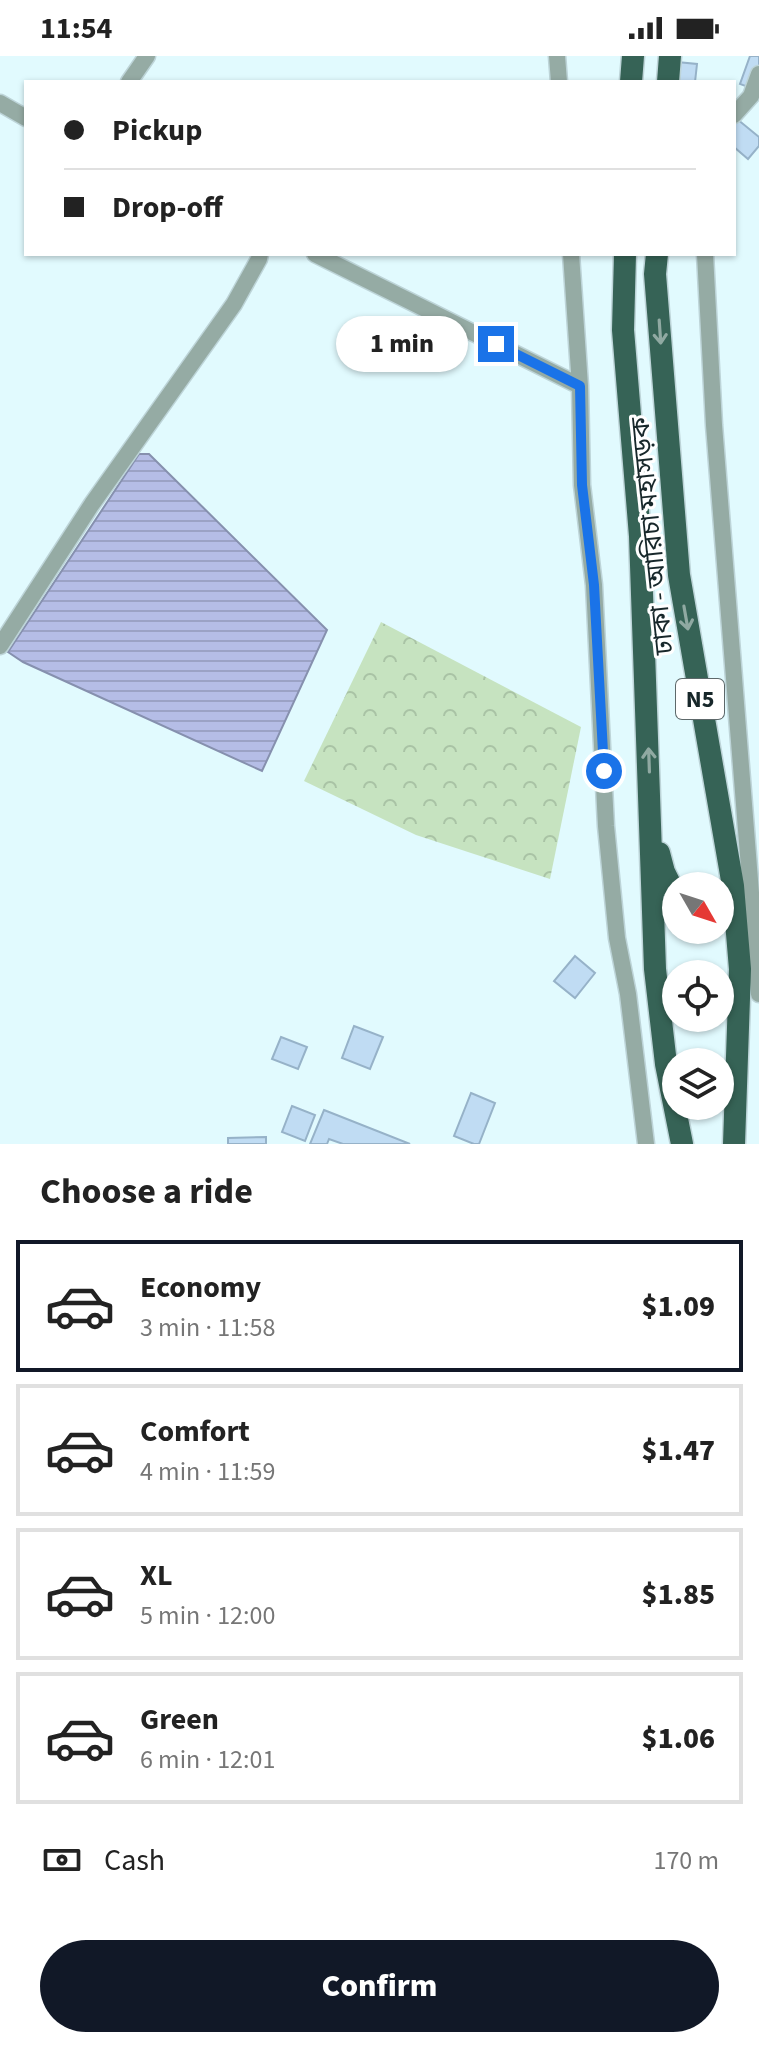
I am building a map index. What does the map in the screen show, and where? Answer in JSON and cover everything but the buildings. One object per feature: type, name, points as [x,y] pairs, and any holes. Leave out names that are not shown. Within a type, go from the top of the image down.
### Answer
[{"type":"highway","points":[[631,80],[633,56]]},
{"type":"highway","points":[[668,80],[670,56]]},
{"type":"highway","name":"ঢাকা - আরিচা মহাসড়ক","points":[[625,256],[623,330],[640,536],[655,969],[666,1064],[682,1144]]},
{"type":"highway","name":"ঢাকা - আরিচা মহাসড়ক","points":[[657,256],[655,274],[679,575],[733,886],[740,969],[734,1144]]},
{"type":"highway","points":[[651,816],[664,872]]},
{"type":"highway","points":[[727,872],[729,865]]},
{"type":"highway","points":[[663,1038],[665,1032]]},
{"type":"highway","points":[[730,1032],[735,1069]]},
{"type":"street","points":[[130,80],[147,56]]},
{"type":"street","points":[[557,56],[559,80]]},
{"type":"street","points":[[736,113],[755,97],[759,74]]},
{"type":"street","points":[[0,103],[24,117]]},
{"type":"street","points":[[0,646],[92,504],[234,304],[260,256]]},
{"type":"street","points":[[319,256],[580,386]]},
{"type":"street","points":[[571,256],[580,386],[582,485],[594,585],[606,826],[617,938],[628,994],[646,1144]]},
{"type":"street","points":[[705,256],[714,425],[759,994]]},
{"type":"green space","points":[[381,622],[581,727],[550,879],[416,835],[304,781]]},
{"type":"water","points":[[139,454],[149,454],[327,630],[262,771],[23,662],[8,652]]},
{"type":"route","points":[[496,344],[580,386],[582,485],[594,585],[604,771]]}]
